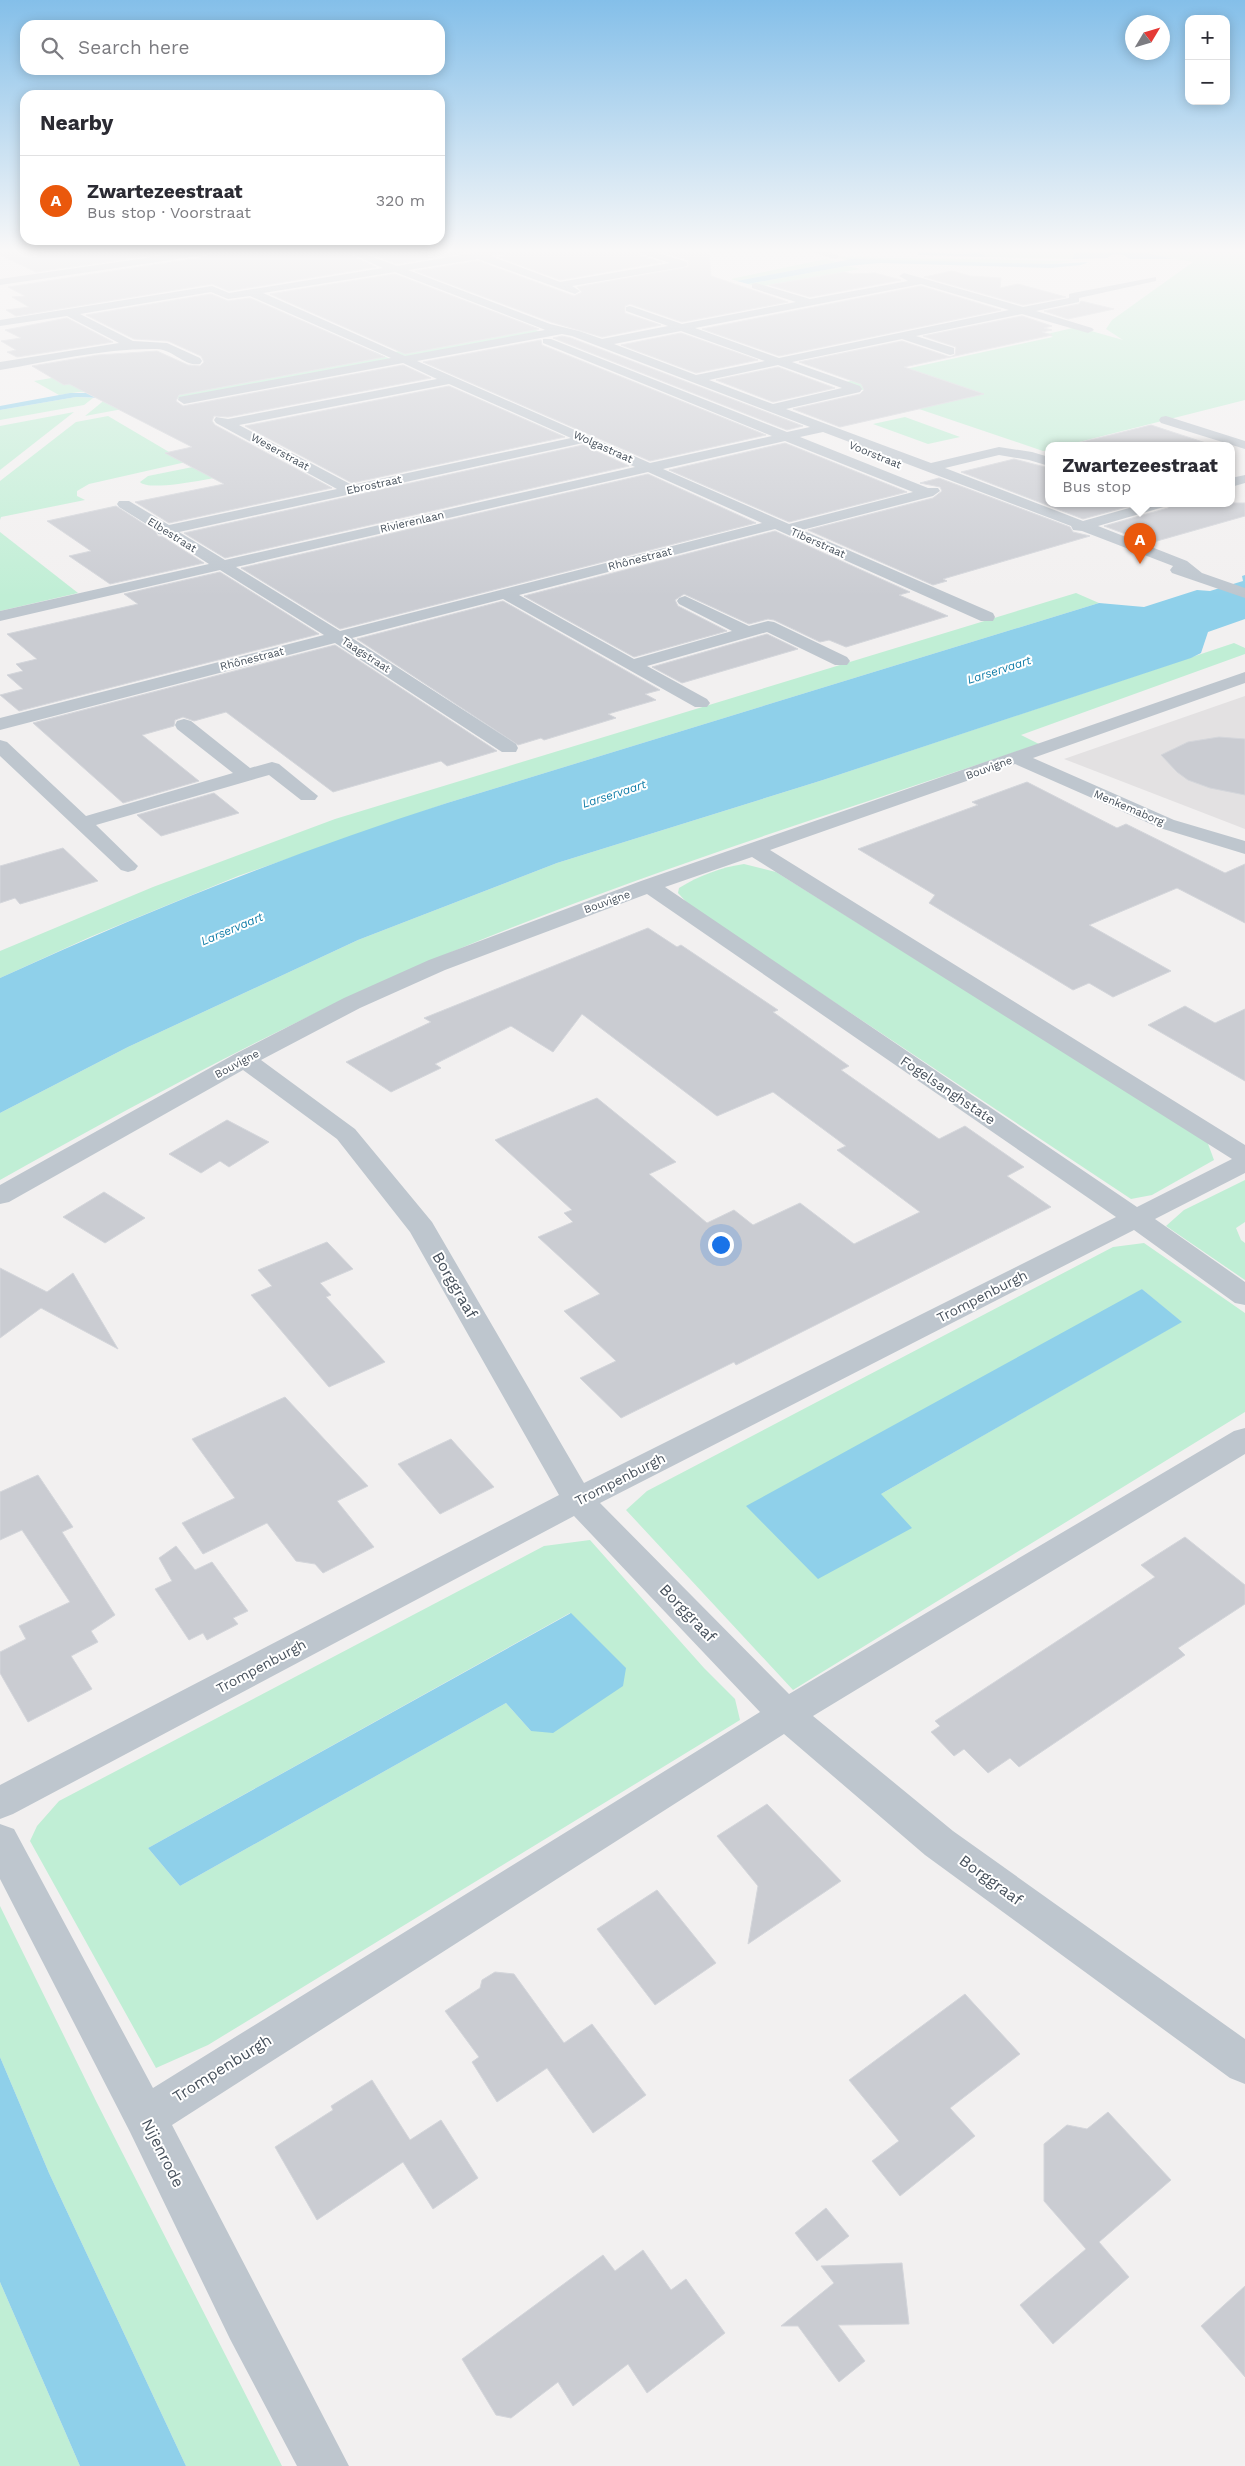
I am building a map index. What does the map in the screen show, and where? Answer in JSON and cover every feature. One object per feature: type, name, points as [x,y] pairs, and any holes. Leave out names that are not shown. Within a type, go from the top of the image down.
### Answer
[{"type":"street","name":"Weserstraat","points":[[346,367],[184,400],[350,490]]},
{"type":"street","name":"Wolgastraat","points":[[419,367],[650,468]]},
{"type":"street","name":"Voorstraat","points":[[630,367],[786,437],[928,493]]},
{"type":"street","name":"Voorstraat","points":[[656,367],[1076,527],[1166,567],[1195,574],[1245,593]]},
{"type":"street","points":[[690,380],[753,367]]},
{"type":"street","points":[[771,408],[856,389],[793,367]]},
{"type":"street","points":[[0,368],[16,378]]},
{"type":"street","points":[[227,423],[449,380]]},
{"type":"street","name":"Voorstraat","points":[[690,380],[771,408],[818,429],[929,468],[961,484]]},
{"type":"street","points":[[1166,420],[1245,444]]},
{"type":"street","name":"Rivierenlaan","points":[[0,616],[818,429]]},
{"type":"street","name":"Ebrostraat","points":[[163,531],[585,439]]},
{"type":"street","points":[[929,468],[999,451],[1032,456],[1045,461]]},
{"type":"street","name":"Tiberstraat","points":[[650,468],[987,617]]},
{"type":"street","name":"Rhônestraat","points":[[0,724],[505,594],[961,484]]},
{"type":"street","name":"Elbestraat","points":[[124,504],[163,531],[222,566]]},
{"type":"street","points":[[1076,527],[1148,507]]},
{"type":"street","name":"Taagstraat","points":[[222,566],[338,637],[509,748]]},
{"type":"street","points":[[505,594],[701,703]]},
{"type":"street","points":[[685,601],[747,632]]},
{"type":"street","points":[[632,665],[768,626],[841,661]]},
{"type":"street","name":"Bouvigne","points":[[0,1196],[244,1059],[352,1003],[437,965],[649,886],[1245,677]]},
{"type":"street","points":[[184,725],[248,776]]},
{"type":"street","points":[[0,746],[128,866]]},
{"type":"street","name":"Menkemaborg","points":[[1017,758],[1167,824],[1245,848]]},
{"type":"street","points":[[82,823],[272,768],[308,796]]},
{"type":"street","points":[[755,850],[1245,1156]]},
{"type":"street","name":"Fogelsanghstate","points":[[649,886],[1137,1218],[1245,1296]]},
{"type":"street","name":"Borggraaf","points":[[244,1059],[346,1134],[422,1228],[578,1500],[786,1715],[940,1843],[1245,2064]]},
{"type":"street","name":"Trompenburgh","points":[[0,1803],[578,1500],[1245,1163]]},
{"type":"street","name":"Trompenburgh","points":[[145,2117],[786,1715],[1245,1439]]},
{"type":"street","name":"Nijenrode","points":[[0,1841],[145,2117],[247,2322],[324,2466]]},
{"type":"shaded area","points":[[1245,696],[1245,829],[1064,759]]},
{"type":"green space","points":[[115,367],[138,367],[101,393],[79,392],[59,395],[34,381]]},
{"type":"green space","points":[[304,367],[347,367],[85,416],[107,398]]},
{"type":"green space","points":[[915,367],[1245,367],[1245,400],[1079,442],[1045,442],[1045,451],[1043,451],[851,386],[846,382]]},
{"type":"green space","points":[[76,397],[93,398],[84,405],[0,420],[0,410]]},
{"type":"green space","points":[[74,412],[0,470],[0,426]]},
{"type":"green space","points":[[108,416],[186,462],[89,484],[77,491],[77,496],[85,500],[1,517],[0,520],[0,481],[76,422]]},
{"type":"green space","points":[[905,417],[960,437],[928,444],[873,424]]},
{"type":"green space","points":[[257,454],[276,464],[183,483],[148,485],[140,482],[148,476]]},
{"type":"green space","points":[[0,532],[78,593],[0,611]]},
{"type":"green space","points":[[1076,593],[1099,603],[447,803],[238,876],[90,937],[0,978],[0,951],[153,887],[335,819]]},
{"type":"green space","points":[[1234,643],[1245,648],[1245,654],[1021,735],[1039,744],[679,865],[536,918],[406,972],[347,998],[230,1056],[0,1180],[0,1113],[128,1047],[358,940],[557,863],[823,780]]},
{"type":"green space","points":[[744,864],[776,872],[1207,1141],[1214,1160],[1152,1195],[1131,1199],[691,907],[678,893],[679,888],[702,876],[727,867]]},
{"type":"green space","points":[[1245,1180],[1245,1222],[1236,1228],[1241,1240],[1245,1243],[1245,1280],[1166,1226],[1184,1210]]},
{"type":"green space","points":[[1144,1243],[1245,1313],[1245,1412],[793,1690],[626,1510],[647,1491],[1113,1247]],"holes":[[[1142,1289],[1181,1322],[881,1494]]]},
{"type":"green space","points":[[590,1540],[704,1668],[735,1699],[740,1720],[208,2045],[156,2068],[30,1841],[37,1826],[59,1801],[544,1546]],"holes":[[[570,1613],[531,1731],[506,1703],[180,1886],[148,1848]]]},
{"type":"green space","points":[[0,1906],[97,2103],[282,2466],[186,2466],[49,2173],[0,2057]]},
{"type":"green space","points":[[0,2282],[80,2466],[0,2466]]},
{"type":"water","points":[[273,367],[312,367],[130,399],[76,397],[0,410],[0,406],[70,393],[113,393]]},
{"type":"water","name":"Larservaart","points":[[1245,575],[1245,619],[1208,632],[1201,653],[1191,658],[823,780],[557,863],[358,940],[128,1047],[0,1113],[0,978],[110,929],[277,862],[447,803],[1099,603],[1144,607],[1197,590],[1210,591],[1243,581],[1242,576]]},
{"type":"water","points":[[1142,1289],[1182,1322],[881,1494],[912,1528],[818,1579],[746,1506]]},
{"type":"water","points":[[571,1613],[626,1668],[623,1686],[553,1733],[531,1731],[506,1703],[180,1886],[148,1848]]},
{"type":"water","points":[[0,2057],[49,2173],[186,2466],[80,2466],[0,2282]]},
{"type":"building","points":[[34,367],[330,367],[179,395],[176,401],[183,406],[392,367],[407,367],[431,378],[228,417],[214,416],[212,421],[215,425],[332,488],[169,523],[135,502],[224,484],[165,453],[192,447],[69,384],[64,385]]},
{"type":"building","points":[[435,367],[597,367],[766,435],[650,461]]},
{"type":"building","points":[[627,367],[648,367],[803,426],[787,430]]},
{"type":"building","points":[[680,367],[724,367],[696,373]]},
{"type":"building","points":[[778,367],[835,388],[773,402],[716,380]]},
{"type":"building","points":[[813,367],[904,367],[984,394],[840,427],[793,409],[860,394],[864,390],[861,384]]},
{"type":"building","points":[[449,386],[565,437],[352,483],[245,426]]},
{"type":"building","points":[[1151,425],[1203,442],[1082,442]]},
{"type":"building","points":[[785,443],[907,492],[789,522],[669,470]]},
{"type":"building","points":[[583,445],[629,466],[225,558],[184,533]]},
{"type":"building","points":[[1014,459],[1045,467],[1045,504],[961,472]]},
{"type":"building","points":[[648,474],[756,523],[340,629],[241,568]]},
{"type":"building","points":[[939,478],[1070,527],[1073,532],[1090,536],[943,579],[947,581],[933,585],[808,530],[933,498],[942,491],[940,487],[920,483]]},
{"type":"building","points":[[1235,503],[1245,503],[1245,516],[1150,543],[1104,526],[1168,508],[1235,507]]},
{"type":"building","points":[[116,506],[155,531],[158,536],[163,537],[204,563],[110,584],[69,556],[91,551],[47,521]]},
{"type":"building","points":[[1052,507],[1126,507],[1083,519]]},
{"type":"building","points":[[775,531],[910,592],[899,595],[948,616],[846,647],[829,640],[820,642],[774,620],[768,619],[749,624],[684,594],[675,600],[678,606],[727,631],[634,657],[524,596]]},
{"type":"building","points":[[220,572],[319,634],[19,711],[0,695],[23,689],[7,675],[23,671],[16,664],[37,659],[7,634],[138,604],[124,594]]},
{"type":"building","points":[[503,601],[660,690],[645,694],[656,700],[608,714],[616,718],[544,740],[541,738],[518,745],[357,639]]},
{"type":"building","points":[[767,634],[798,649],[682,683],[652,667]]},
{"type":"building","points":[[335,645],[497,751],[447,766],[441,761],[333,792],[226,712],[194,721],[183,717],[175,720],[174,726],[142,735],[199,781],[123,803],[33,723]]},
{"type":"building","points":[[1219,737],[1245,739],[1245,795],[1210,788],[1188,780],[1177,772],[1161,755],[1188,742]]},
{"type":"building","points":[[1027,782],[1117,828],[1126,824],[1225,873],[1245,864],[1245,923],[1177,888],[1089,925],[1171,971],[1113,997],[1089,983],[1073,990],[929,903],[935,895],[858,849],[978,805],[972,802]]},
{"type":"building","points":[[214,793],[239,813],[161,836],[137,815]]},
{"type":"building","points":[[63,848],[98,881],[20,904],[15,898],[0,903],[0,866]]},
{"type":"building","points":[[648,928],[677,947],[681,945],[778,1010],[773,1012],[849,1066],[841,1070],[939,1139],[965,1126],[1024,1167],[1007,1176],[1051,1207],[736,1365],[734,1362],[621,1418],[580,1378],[616,1361],[564,1311],[600,1294],[538,1237],[573,1222],[564,1213],[572,1210],[495,1140],[597,1098],[676,1162],[649,1174],[707,1223],[734,1210],[753,1225],[800,1203],[854,1244],[920,1212],[837,1150],[846,1146],[773,1092],[717,1116],[582,1014],[553,1052],[511,1026],[435,1064],[441,1068],[391,1092],[346,1062],[431,1022],[424,1018]]},
{"type":"building","points":[[1185,1006],[1215,1023],[1245,1009],[1245,1081],[1148,1025]]},
{"type":"building","points":[[227,1120],[269,1142],[229,1167],[220,1161],[201,1173],[169,1154]]},
{"type":"building","points":[[104,1192],[145,1218],[105,1243],[63,1217]]},
{"type":"building","points":[[327,1242],[353,1269],[320,1283],[331,1295],[326,1297],[385,1362],[329,1387],[251,1295],[272,1286],[258,1270]]},
{"type":"building","points":[[0,1268],[47,1292],[73,1273],[118,1349],[41,1308],[0,1338]]},
{"type":"building","points":[[285,1397],[368,1486],[337,1501],[374,1547],[323,1573],[315,1564],[296,1561],[267,1523],[203,1554],[182,1523],[235,1498],[192,1439]]},
{"type":"building","points":[[451,1439],[494,1487],[440,1514],[398,1464]]},
{"type":"building","points":[[38,1475],[73,1527],[62,1532],[115,1615],[91,1631],[98,1642],[71,1656],[92,1689],[28,1722],[0,1673],[0,1652],[26,1639],[19,1626],[70,1602],[22,1530],[0,1540],[0,1492]]},
{"type":"building","points":[[1185,1537],[1245,1585],[1245,1604],[1178,1648],[1185,1655],[1019,1767],[1010,1758],[988,1773],[964,1749],[954,1756],[931,1732],[940,1726],[935,1721],[1155,1577],[1141,1565]]},
{"type":"building","points":[[176,1546],[195,1570],[212,1562],[248,1611],[233,1618],[238,1624],[207,1640],[203,1633],[189,1640],[155,1589],[172,1581],[159,1558]]},
{"type":"building","points":[[767,1804],[841,1881],[748,1944],[758,1886],[717,1836]]},
{"type":"building","points":[[657,1890],[716,1963],[655,2005],[597,1929]]},
{"type":"building","points":[[495,1972],[514,1974],[564,2043],[592,2024],[646,2095],[593,2133],[547,2068],[497,2102],[472,2062],[479,2057],[445,2011],[480,1988],[482,1980]]},
{"type":"building","points":[[965,1994],[1020,2054],[950,2108],[975,2136],[900,2196],[872,2161],[899,2141],[849,2080]]},
{"type":"building","points":[[372,2080],[410,2140],[441,2120],[478,2178],[433,2209],[403,2162],[317,2220],[275,2147],[333,2110],[331,2106]]},
{"type":"building","points":[[1108,2112],[1171,2180],[1099,2242],[1129,2277],[1053,2344],[1020,2305],[1086,2249],[1044,2201],[1044,2144],[1067,2125],[1087,2129]]},
{"type":"building","points":[[826,2208],[849,2236],[817,2261],[795,2233]]},
{"type":"building","points":[[643,2250],[671,2290],[686,2279],[725,2333],[647,2393],[628,2364],[573,2406],[558,2382],[511,2418],[496,2415],[462,2359],[603,2255],[615,2271]]},
{"type":"building","points":[[902,2263],[909,2324],[838,2325],[865,2361],[839,2382],[798,2326],[781,2326],[834,2283],[821,2266]]},
{"type":"building","points":[[1245,2286],[1245,2377],[1201,2326]]},
{"type":"place","name":"Zwartezeestraat","points":[[1140,564]]}]
